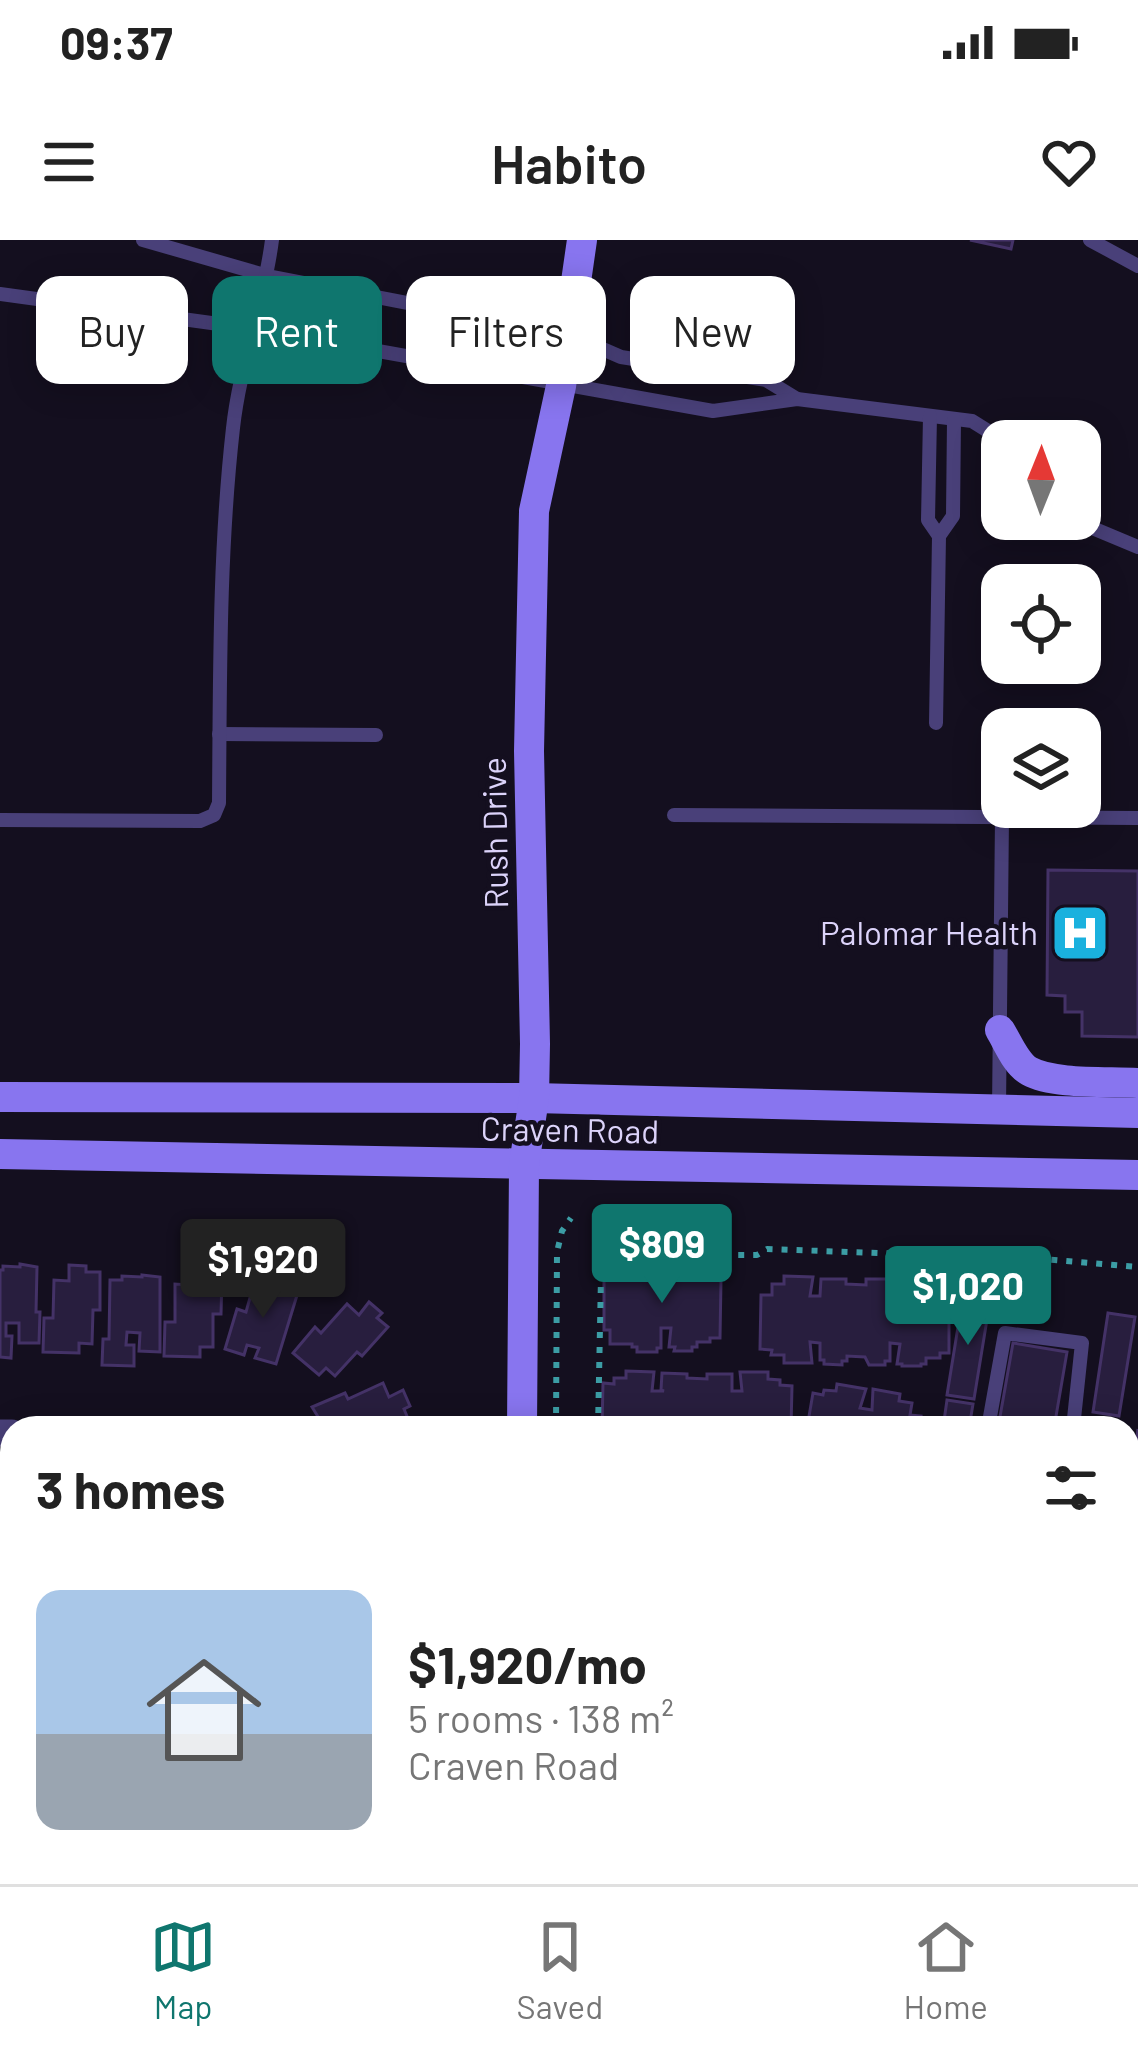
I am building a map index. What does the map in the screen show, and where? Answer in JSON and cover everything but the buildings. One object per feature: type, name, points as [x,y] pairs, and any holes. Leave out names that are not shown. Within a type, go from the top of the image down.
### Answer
[{"type":"main road","name":"Rush Drive","points":[[577,276],[582,240]]},
{"type":"main road","name":"Rush Drive","points":[[522,1416],[524,1165],[536,1044],[530,751],[534,511],[561,386]]},
{"type":"main road","points":[[1000,1030],[1029,1071],[1053,1078],[1138,1083]]},
{"type":"main road","name":"Craven Road","points":[[0,1096],[534,1099],[1138,1113]]},
{"type":"main road","name":"Craven Road","points":[[0,1154],[1138,1175]]},
{"type":"lane","points":[[143,240],[268,276],[272,240]]},
{"type":"lane","points":[[1090,240],[1138,266]]},
{"type":"lane","points":[[0,294],[212,323]]},
{"type":"lane","points":[[606,350],[621,357],[766,380],[797,399]]},
{"type":"lane","points":[[382,353],[713,411],[797,399],[972,421],[981,427]]},
{"type":"lane","points":[[0,820],[200,821],[214,815],[219,803],[222,548],[240,384]]},
{"type":"lane","points":[[930,416],[928,520],[939,536]]},
{"type":"lane","points":[[936,723],[939,536],[953,516],[954,420]]},
{"type":"lane","points":[[1101,532],[1138,547]]},
{"type":"lane","points":[[220,734],[376,735]]},
{"type":"lane","points":[[674,815],[981,817]]},
{"type":"lane","points":[[1101,818],[1138,818]]},
{"type":"lane","points":[[999,1108],[1002,828]]},
{"type":"lane","points":[[990,1416],[1005,1333],[1082,1343],[1074,1416]]},
{"type":"path","points":[[556,1416],[557,1252],[571,1218]]},
{"type":"path","points":[[598,1416],[601,1277],[607,1263],[622,1255],[757,1256],[767,1249],[1138,1267]]},
{"type":"place","name":"Palomar Health","points":[[1080,933]]}]
